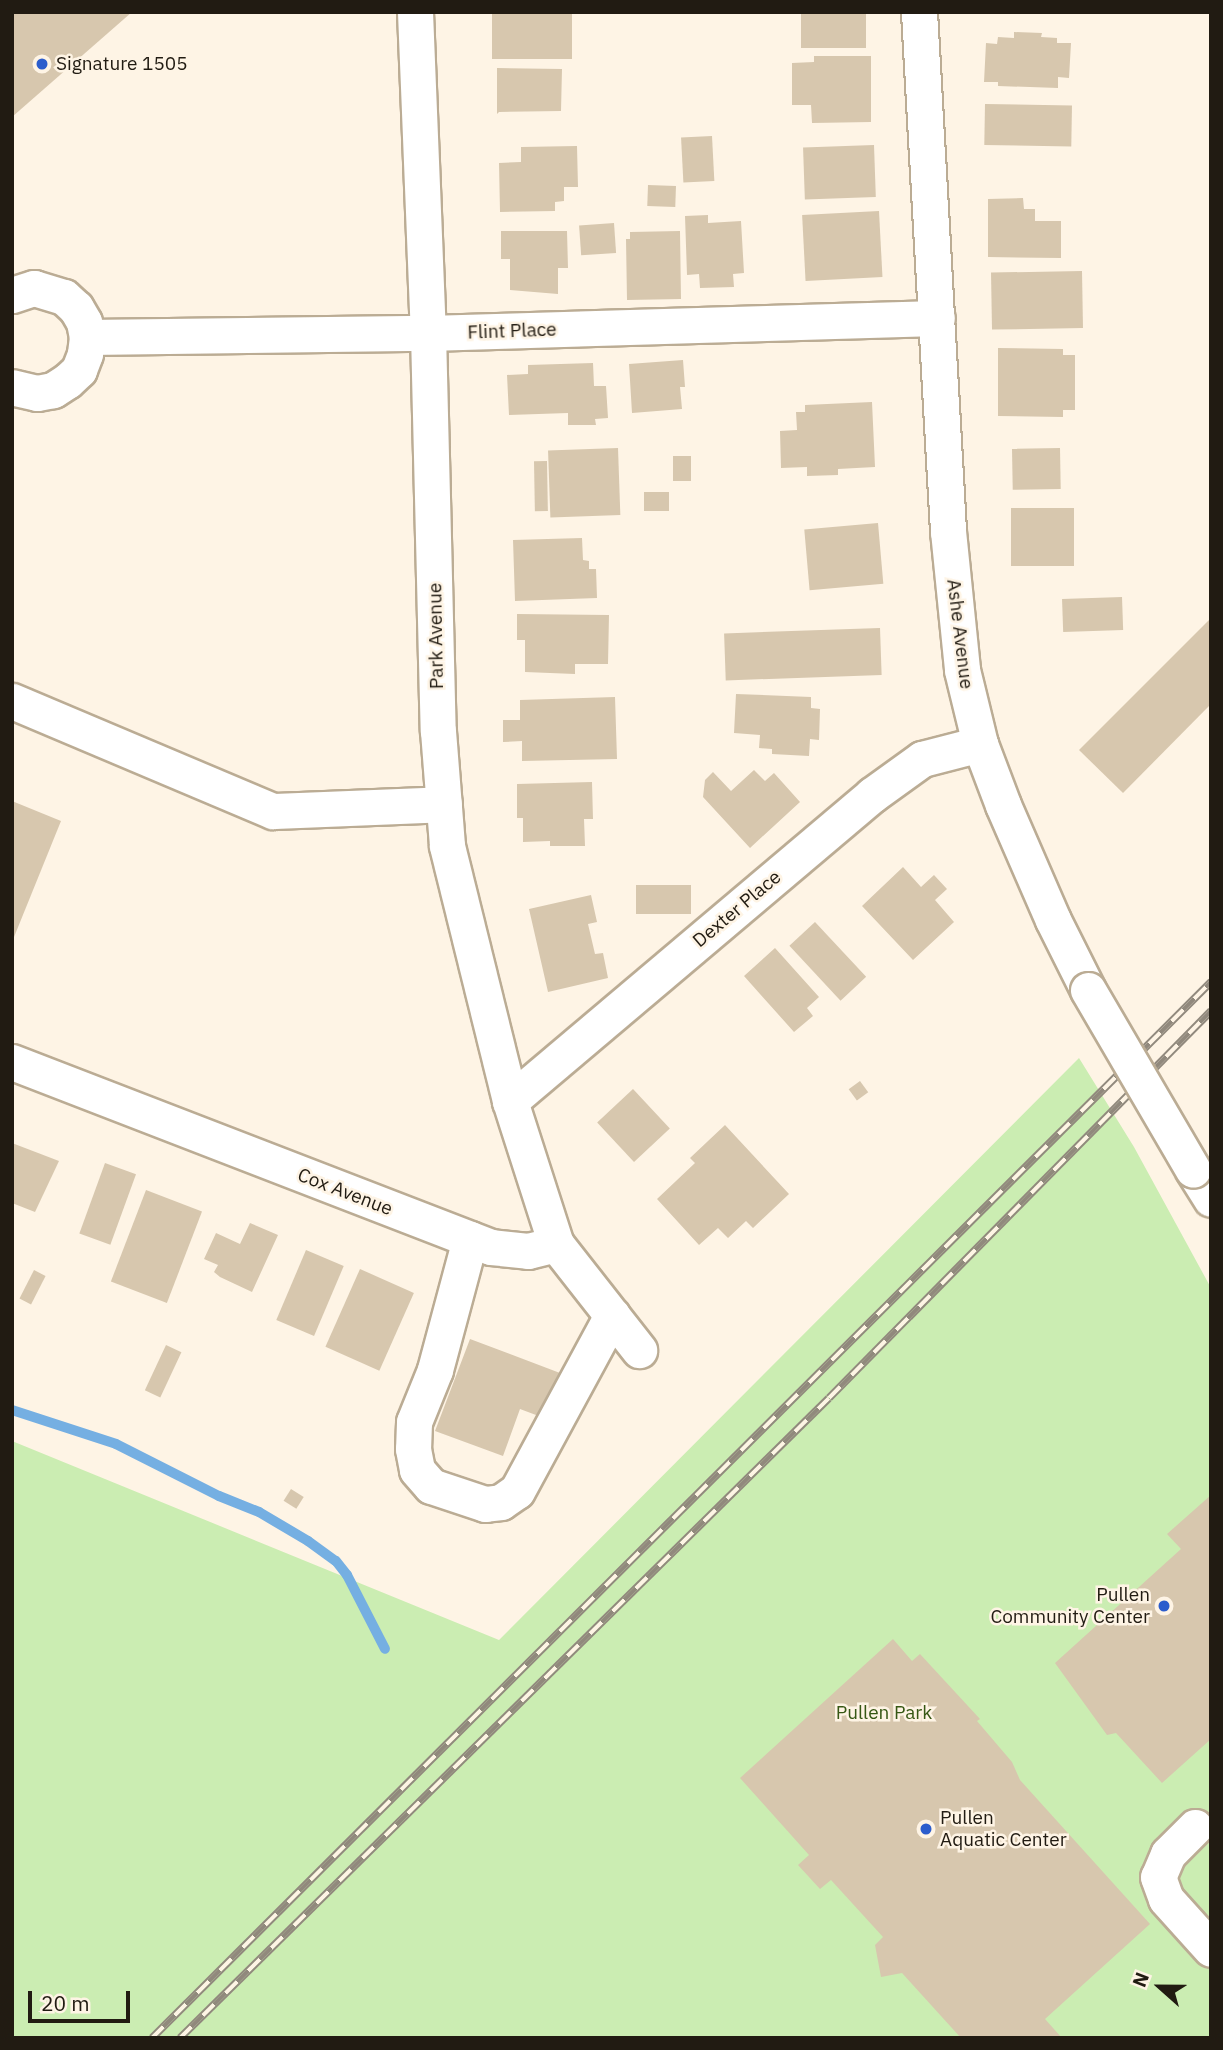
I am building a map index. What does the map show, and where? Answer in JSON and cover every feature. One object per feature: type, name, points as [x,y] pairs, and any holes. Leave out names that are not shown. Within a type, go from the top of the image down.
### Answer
[{"type":"street","name":"Park Avenue","points":[[415,12],[428,333],[438,731],[447,846],[510,1101],[556,1244]]},
{"type":"street","name":"Ashe Avenue","points":[[919,12],[954,600],[962,670],[980,744],[1043,899],[1088,990],[1211,1199]]},
{"type":"street","points":[[12,295],[34,288],[64,297],[80,315],[87,337],[85,354],[79,369],[68,381],[53,390],[15,396]]},
{"type":"street","name":"Flint Place","points":[[87,337],[428,333],[936,318]]},
{"type":"street","points":[[12,701],[273,811],[444,804]]},
{"type":"street","name":"Dexter Place","points":[[510,1101],[872,795],[922,759],[980,744]]},
{"type":"street","name":"Cox Avenue","points":[[12,1062],[491,1247],[528,1251],[556,1244]]},
{"type":"street","points":[[470,1239],[435,1370],[414,1422],[413,1449],[417,1469],[431,1486],[485,1504],[501,1502],[517,1492],[570,1397],[593,1345],[612,1315]]},
{"type":"street","points":[[556,1244],[639,1350]]},
{"type":"street","points":[[1195,1827],[1168,1854],[1158,1877],[1166,1899],[1211,1949]]},
{"type":"green space","name":"Pullen Park","points":[[1079,1058],[1134,1147],[1211,1288],[1211,2038],[12,2038],[12,1441],[499,1640]]},
{"type":"building","name":"Signature 1505","points":[[12,12],[132,12],[12,117]]},
{"type":"building","points":[[492,12],[572,12],[572,59],[492,59]]},
{"type":"building","points":[[801,12],[866,12],[866,48],[801,48]]},
{"type":"building","points":[[1014,32],[1042,33],[1041,37],[1057,38],[1057,43],[1071,43],[1069,78],[1058,77],[1058,88],[998,86],[998,82],[984,82],[986,43],[997,44],[998,37],[1014,38]]},
{"type":"building","points":[[814,56],[871,56],[871,122],[812,123],[811,105],[792,105],[792,63],[814,62]]},
{"type":"building","points":[[497,68],[562,69],[561,111],[497,114]]},
{"type":"building","points":[[985,104],[1072,106],[1071,147],[984,145]]},
{"type":"building","points":[[712,136],[714,181],[683,183],[681,138]]},
{"type":"building","points":[[874,145],[876,197],[805,199],[803,147]]},
{"type":"building","points":[[577,146],[578,187],[564,187],[564,201],[555,202],[555,211],[500,212],[499,163],[521,162],[521,147]]},
{"type":"building","points":[[648,185],[676,186],[675,207],[647,206]]},
{"type":"building","points":[[1023,198],[1024,209],[1035,209],[1035,221],[1061,221],[1061,258],[988,257],[988,199]]},
{"type":"building","points":[[879,211],[882,277],[806,281],[802,215]]},
{"type":"building","points":[[708,215],[708,223],[741,221],[744,273],[733,274],[734,287],[700,288],[699,274],[687,275],[685,216]]},
{"type":"building","points":[[614,223],[616,253],[581,255],[579,225]]},
{"type":"building","points":[[501,231],[567,231],[568,268],[558,268],[558,294],[510,290],[510,259],[501,259]]},
{"type":"building","points":[[680,231],[681,299],[627,300],[626,239],[630,239],[630,232]]},
{"type":"building","points":[[1082,271],[1083,328],[992,330],[991,273]]},
{"type":"building","points":[[998,348],[1063,349],[1063,355],[1075,355],[1075,410],[1063,410],[1063,417],[998,416]]},
{"type":"building","points":[[683,360],[685,387],[680,387],[682,409],[632,413],[629,364]]},
{"type":"building","points":[[593,363],[594,386],[606,386],[608,418],[595,419],[596,425],[568,425],[568,413],[509,415],[507,375],[528,374],[528,365]]},
{"type":"building","points":[[872,402],[875,467],[838,469],[838,475],[807,476],[807,467],[781,468],[780,431],[797,430],[796,412],[805,412],[805,405]]},
{"type":"building","points":[[618,448],[620,515],[550,517],[548,450]]},
{"type":"building","points":[[1060,448],[1061,489],[1013,490],[1012,449]]},
{"type":"building","points":[[673,456],[691,456],[691,481],[673,481]]},
{"type":"building","points":[[534,461],[547,461],[548,511],[535,511]]},
{"type":"building","points":[[644,492],[669,492],[669,511],[644,511]]},
{"type":"building","points":[[1011,508],[1074,508],[1074,566],[1011,566]]},
{"type":"building","points":[[878,523],[883,584],[810,590],[804,529]]},
{"type":"building","points":[[582,538],[583,560],[589,561],[589,569],[596,569],[597,598],[515,601],[513,540]]},
{"type":"building","points":[[1122,597],[1123,630],[1063,632],[1062,599]]},
{"type":"building","points":[[517,614],[609,615],[608,664],[575,664],[575,674],[525,672],[525,640],[517,640]]},
{"type":"building","points":[[1211,618],[1211,704],[1123,793],[1079,750]]},
{"type":"building","points":[[880,628],[882,675],[726,680],[724,633]]},
{"type":"building","points":[[736,694],[811,697],[811,708],[820,709],[819,740],[810,739],[809,756],[772,754],[772,749],[759,748],[760,735],[734,733]]},
{"type":"building","points":[[615,697],[617,759],[522,761],[522,741],[503,742],[503,720],[520,720],[520,700]]},
{"type":"building","points":[[754,770],[765,781],[774,773],[800,802],[750,848],[703,797],[705,780],[713,772],[731,791]]},
{"type":"building","points":[[592,782],[593,819],[584,819],[585,846],[550,846],[550,841],[523,842],[523,818],[517,818],[517,784]]},
{"type":"building","points":[[12,801],[61,821],[12,942]]},
{"type":"building","points":[[903,867],[921,887],[934,875],[947,889],[935,900],[954,922],[913,960],[862,906]]},
{"type":"building","points":[[636,885],[691,885],[691,914],[636,914]]},
{"type":"building","points":[[591,895],[597,922],[588,924],[595,954],[603,953],[608,978],[548,992],[529,909]]},
{"type":"building","points":[[815,922],[866,977],[841,1001],[789,946]]},
{"type":"building","points":[[775,948],[819,997],[807,1008],[813,1016],[794,1032],[744,976]]},
{"type":"building","points":[[860,1081],[868,1092],[857,1101],[849,1089]]},
{"type":"building","points":[[633,1089],[670,1128],[634,1162],[597,1122]]},
{"type":"building","points":[[725,1125],[789,1194],[753,1228],[746,1221],[728,1238],[718,1228],[699,1245],[657,1199],[695,1163],[690,1158]]},
{"type":"building","points":[[12,1143],[59,1161],[35,1212],[12,1203]]},
{"type":"building","points":[[105,1163],[136,1174],[110,1245],[79,1233]]},
{"type":"building","points":[[146,1190],[202,1212],[167,1303],[111,1281]]},
{"type":"building","points":[[250,1223],[278,1235],[252,1292],[220,1277],[214,1272],[218,1265],[204,1259],[216,1233],[240,1244]]},
{"type":"building","points":[[306,1250],[344,1266],[314,1336],[276,1320]]},
{"type":"building","points":[[360,1269],[414,1293],[379,1371],[325,1347]]},
{"type":"building","points":[[34,1270],[46,1276],[31,1304],[19,1299]]},
{"type":"building","points":[[470,1339],[560,1373],[544,1418],[520,1409],[503,1456],[435,1431]]},
{"type":"building","points":[[166,1345],[181,1352],[160,1397],[145,1390]]},
{"type":"building","points":[[291,1489],[304,1497],[296,1509],[284,1501]]},
{"type":"building","name":"Pullen Community Center","points":[[1211,1495],[1211,1739],[1162,1783],[1116,1733],[1107,1735],[1055,1663],[1181,1549],[1167,1534]]},
{"type":"building","name":"Pullen Aquatic Center","points":[[893,1639],[912,1661],[920,1654],[980,1719],[977,1721],[1012,1762],[1020,1780],[1150,1924],[1045,2019],[1062,2038],[961,2038],[902,1973],[881,1977],[875,1945],[883,1937],[831,1880],[820,1889],[798,1865],[809,1855],[740,1778]]},
{"type":"waterway","points":[[12,1410],[116,1444],[219,1496],[259,1512],[308,1541],[336,1561],[347,1575],[385,1649]]},
{"type":"railway","points":[[152,2038],[1211,982]]},
{"type":"railway","points":[[180,2038],[829,1398],[1211,1011]]},
{"type":"place","name":"Signature 1505","points":[[42,64]]},
{"type":"place","name":"Pullen Community Center","points":[[1164,1606]]},
{"type":"place","name":"Pullen Aquatic Center","points":[[926,1829]]}]
